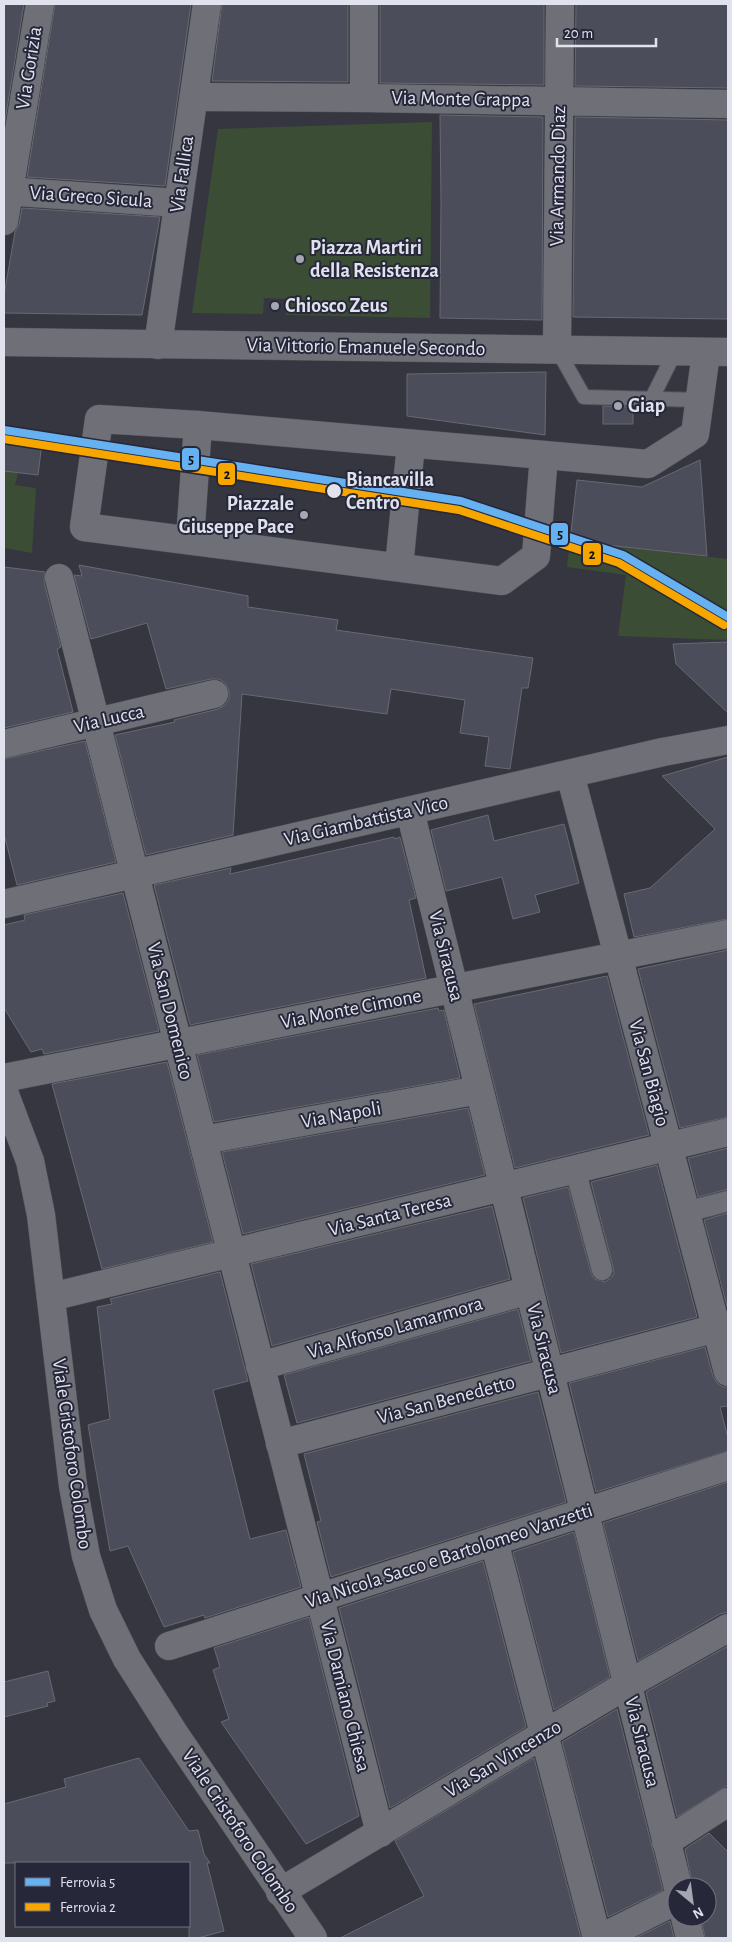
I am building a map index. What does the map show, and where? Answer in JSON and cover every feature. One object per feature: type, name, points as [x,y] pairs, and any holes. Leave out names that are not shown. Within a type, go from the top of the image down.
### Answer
[{"type":"street","name":"Via Gorizia","points":[[4,221],[6,191],[40,4]]},
{"type":"street","name":"Via Fallica","points":[[158,345],[207,4]]},
{"type":"street","points":[[364,4],[364,98]]},
{"type":"street","name":"Via Armando Diaz","points":[[557,349],[560,4]]},
{"type":"street","name":"Via Monte Grappa","points":[[194,97],[728,104]]},
{"type":"street","name":"Via Greco Sicula","points":[[6,191],[178,203]]},
{"type":"street","name":"Via Vittorio Emanuele Secondo","points":[[4,342],[717,352]]},
{"type":"street","points":[[544,455],[536,556],[502,581],[190,539],[84,527],[99,419],[198,425],[648,464],[695,434],[699,400],[717,352]]},
{"type":"street","points":[[190,539],[198,425]]},
{"type":"street","points":[[399,567],[411,444]]},
{"type":"street","name":"Via San Domenico","points":[[59,578],[280,1444]]},
{"type":"street","name":"Via Lucca","points":[[4,744],[214,694]]},
{"type":"street","name":"Via Giambattista Vico","points":[[4,904],[663,752],[728,740]]},
{"type":"street","name":"Via San Biagio","points":[[570,774],[686,1212],[722,1326],[728,1372]]},
{"type":"street","name":"Via Siracusa","points":[[410,811],[675,1877]]},
{"type":"street","name":"Via Monte Cimone","points":[[4,1078],[728,934]]},
{"type":"street","name":"Via Napoli","points":[[203,1140],[479,1090]]},
{"type":"street","name":"Viale Cristoforo Colombo","points":[[4,1092],[30,1161],[41,1215],[73,1486],[86,1556],[103,1610],[126,1659],[280,1892],[313,1938]]},
{"type":"street","name":"Via Santa Teresa","points":[[51,1297],[728,1132]]},
{"type":"street","points":[[575,1169],[602,1270]]},
{"type":"street","points":[[686,1212],[728,1201]]},
{"type":"street","name":"Via Alfonso Lamarmora","points":[[260,1366],[529,1290]]},
{"type":"street","name":"Via San Benedetto","points":[[280,1444],[722,1326]]},
{"type":"street","name":"Via Damiano Chiesa","points":[[280,1444],[380,1833]]},
{"type":"street","name":"Via Nicola Sacco e Bartolomeo Vanzetti","points":[[169,1646],[728,1466]]},
{"type":"street","points":[[494,1541],[597,1938]]},
{"type":"street","name":"Via San Vincenzo","points":[[280,1892],[628,1684],[728,1628]]},
{"type":"street","points":[[666,1842],[728,1802]]},
{"type":"street","points":[[601,1938],[667,1905]]},
{"type":"lane","points":[[557,349],[584,397],[699,400]]},
{"type":"lane","points":[[652,398],[675,352]]},
{"type":"green space","name":"Piazza Martiri della Resistenza","points":[[432,122],[430,318],[286,315],[286,299],[264,298],[263,314],[192,313],[218,129]]},
{"type":"green space","points":[[4,471],[18,473],[15,485],[36,488],[32,553],[4,548]]},
{"type":"green space","points":[[570,541],[728,559],[728,640],[618,636],[626,575],[567,567]]},
{"type":"building","points":[[4,4],[24,4],[4,127]]},
{"type":"building","points":[[55,4],[191,4],[165,186],[27,177]]},
{"type":"building","points":[[222,4],[348,4],[348,82],[212,81]]},
{"type":"building","points":[[380,4],[544,4],[544,85],[380,83]]},
{"type":"building","points":[[576,4],[728,4],[728,88],[575,86]]},
{"type":"building","points":[[440,115],[543,117],[542,320],[440,318]]},
{"type":"building","points":[[575,117],[728,120],[728,319],[573,317]]},
{"type":"building","points":[[22,208],[160,217],[142,315],[4,313],[4,295],[15,232],[19,224]]},
{"type":"building","points":[[546,372],[545,435],[407,416],[407,374]]},
{"type":"building","points":[[603,406],[633,407],[633,424],[603,424]]},
{"type":"building","points":[[4,431],[43,435],[38,475],[4,471]]},
{"type":"building","points":[[700,460],[707,556],[570,541],[577,480],[642,487]]},
{"type":"building","points":[[79,565],[248,596],[248,607],[338,620],[336,630],[533,658],[528,688],[522,688],[510,769],[485,766],[489,737],[460,733],[465,700],[391,689],[387,714],[242,694],[233,835],[146,855],[115,735],[175,722],[174,720],[218,709],[225,705],[229,699],[229,691],[225,683],[219,679],[166,689],[147,623],[91,639],[74,575],[82,576]]},
{"type":"building","points":[[4,567],[45,572],[44,582],[61,647],[57,649],[73,712],[4,728]]},
{"type":"building","points":[[728,642],[728,713],[676,664],[673,644]]},
{"type":"building","points":[[85,741],[116,862],[17,885],[4,834],[4,759]]},
{"type":"building","points":[[728,757],[728,919],[634,937],[624,894],[650,888],[715,829],[662,776]]},
{"type":"building","points":[[488,815],[494,841],[564,824],[579,883],[535,895],[540,912],[513,919],[502,877],[446,891],[431,830]]},
{"type":"building","points":[[394,837],[395,839],[400,837],[416,898],[409,900],[426,978],[190,1025],[154,885],[231,868],[230,874]]},
{"type":"building","points":[[123,893],[159,1031],[44,1054],[42,1049],[31,1052],[4,1008],[4,925],[25,920],[24,915]]},
{"type":"building","points":[[728,950],[728,1117],[680,1128],[638,969]]},
{"type":"building","points":[[607,976],[649,1135],[515,1168],[474,1004]]},
{"type":"building","points":[[438,1008],[439,1011],[444,1010],[460,1078],[214,1122],[197,1055]]},
{"type":"building","points":[[167,1062],[213,1242],[102,1269],[52,1084]]},
{"type":"building","points":[[468,1108],[485,1175],[243,1234],[222,1152]]},
{"type":"building","points":[[728,1148],[728,1189],[698,1197],[688,1158]]},
{"type":"building","points":[[657,1165],[697,1317],[561,1353],[523,1198],[568,1187],[591,1273],[594,1279],[605,1282],[614,1273],[591,1182]]},
{"type":"building","points":[[492,1206],[510,1279],[272,1346],[251,1264]]},
{"type":"building","points":[[728,1213],[728,1310],[704,1220]]},
{"type":"building","points":[[220,1272],[248,1381],[213,1390],[250,1539],[286,1530],[301,1587],[205,1618],[204,1615],[164,1627],[128,1546],[110,1551],[88,1425],[110,1419],[97,1307],[112,1304],[110,1299]]},
{"type":"building","points":[[518,1309],[531,1361],[297,1423],[284,1375]]},
{"type":"building","points":[[705,1347],[713,1376],[717,1383],[723,1387],[728,1387],[728,1406],[720,1407],[728,1438],[728,1451],[596,1492],[569,1383]]},
{"type":"building","points":[[538,1392],[566,1502],[331,1577],[317,1522],[321,1521],[304,1454]]},
{"type":"building","points":[[728,1482],[728,1612],[720,1614],[638,1661],[603,1523]]},
{"type":"building","points":[[574,1532],[610,1677],[554,1710],[513,1552]]},
{"type":"building","points":[[483,1561],[526,1727],[390,1808],[339,1608]]},
{"type":"building","points":[[309,1617],[359,1816],[306,1844],[221,1722],[229,1719],[213,1670],[220,1667],[214,1648]]},
{"type":"building","points":[[728,1646],[728,1785],[677,1817],[646,1692]]},
{"type":"building","points":[[48,1671],[55,1701],[47,1703],[48,1706],[4,1717],[4,1682]]},
{"type":"building","points":[[617,1709],[663,1890],[608,1917],[562,1742]]},
{"type":"building","points":[[139,1758],[189,1831],[198,1830],[204,1854],[210,1863],[207,1863],[224,1931],[198,1938],[189,1938],[190,1862],[4,1863],[4,1804],[66,1787],[64,1779]]},
{"type":"building","points":[[534,1758],[581,1938],[340,1938],[424,1896],[395,1841]]},
{"type":"building","points":[[709,1833],[728,1852],[728,1938],[705,1938],[703,1927],[717,1927],[717,1877],[691,1877],[685,1849]]},
{"type":"building","points":[[667,1922],[667,1927],[671,1927],[674,1938],[635,1938]]},
{"type":"rail line","name":"5","points":[[4,430],[461,501],[623,555],[728,617]]},
{"type":"rail line","name":"2","points":[[4,439],[459,510],[619,563],[724,625]]},
{"type":"place","name":"Piazza Martiri della Resistenza","points":[[300,259]]},
{"type":"place","name":"Chiosco Zeus","points":[[275,306]]},
{"type":"place","name":"Giap","points":[[618,406]]},
{"type":"place","name":"Biancavilla Centro","points":[[334,491]]},
{"type":"place","name":"Piazzale Giuseppe Pace","points":[[304,515]]}]
